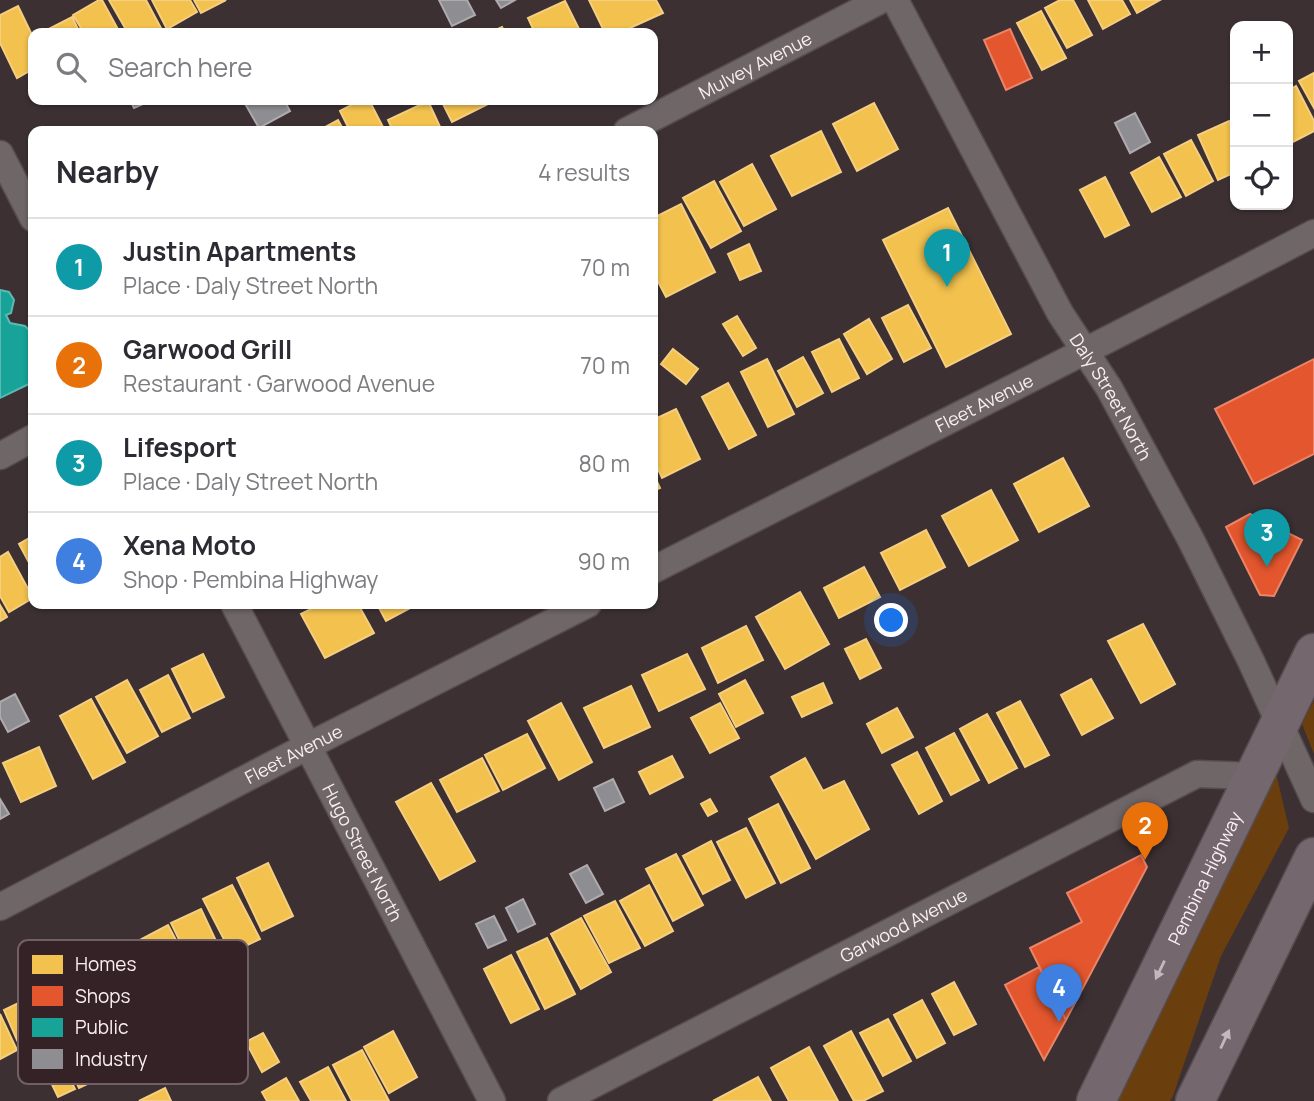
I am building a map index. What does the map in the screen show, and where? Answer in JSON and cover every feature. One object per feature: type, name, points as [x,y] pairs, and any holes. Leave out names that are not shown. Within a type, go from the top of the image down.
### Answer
[{"type":"main road","name":"Pembina Highway","points":[[1096,1101],[1314,653]]},
{"type":"main road","points":[[1195,1101],[1314,857]]},
{"type":"street","name":"Mulvey Avenue","points":[[637,126],[881,0]]},
{"type":"street","name":"Daly Street North","points":[[895,0],[1060,313],[1109,388],[1190,538],[1314,799]]},
{"type":"street","points":[[0,154],[28,208]]},
{"type":"street","name":"Fleet Avenue","points":[[658,567],[1314,233]]},
{"type":"street","points":[[0,456],[28,441]]},
{"type":"street","name":"Hugo Street North","points":[[237,609],[492,1101]]},
{"type":"street","name":"Fleet Avenue","points":[[0,907],[578,609]]},
{"type":"street","name":"Garwood Avenue","points":[[561,1101],[1197,774],[1254,776]]},
{"type":"shaded area","points":[[1314,701],[1314,754],[1302,724]]},
{"type":"shaded area","points":[[1276,773],[1289,828],[1221,956],[1173,1096],[1170,1101],[1115,1101]]},
{"type":"building: Homes","points":[[102,0],[117,28],[81,28],[73,15]]},
{"type":"building: Homes","points":[[109,0],[146,0],[161,28],[125,28]]},
{"type":"building: Homes","points":[[152,0],[190,0],[197,12],[166,28]]},
{"type":"building: Homes","points":[[194,0],[226,0],[201,13]]},
{"type":"building: Homes","points":[[589,0],[656,0],[663,13],[630,28],[603,28]]},
{"type":"building: Homes","points":[[1060,0],[1073,0],[1092,35],[1067,48],[1045,8]]},
{"type":"building: Homes","points":[[1088,0],[1122,0],[1130,14],[1103,29]]},
{"type":"building: Homes","points":[[1130,0],[1160,0],[1137,13]]},
{"type":"building: Homes","points":[[565,1],[578,28],[533,28],[528,18]]},
{"type":"building: Homes","points":[[18,6],[29,28],[28,72],[17,78],[0,43],[0,15]]},
{"type":"building: Homes","points":[[1041,11],[1066,58],[1042,70],[1017,23]]},
{"type":"building: Homes","points":[[72,17],[78,28],[51,28]]},
{"type":"building: Homes","points":[[1314,73],[1314,108],[1299,81]]},
{"type":"building: Homes","points":[[1296,86],[1314,121],[1314,131],[1293,142],[1293,88]]},
{"type":"building: Homes","points":[[874,103],[898,149],[857,171],[833,124]]},
{"type":"building: Homes","points":[[351,105],[372,105],[382,126],[348,126],[340,111]]},
{"type":"building: Homes","points":[[420,105],[430,105],[440,126],[391,126],[388,120]]},
{"type":"building: Homes","points":[[444,105],[486,105],[452,122]]},
{"type":"building: Homes","points":[[338,120],[341,126],[327,126]]},
{"type":"building: Homes","points":[[1229,121],[1230,174],[1218,180],[1198,135]]},
{"type":"building: Homes","points":[[821,131],[841,172],[792,196],[771,156]]},
{"type":"building: Homes","points":[[1191,140],[1213,181],[1186,196],[1164,154]]},
{"type":"building: Homes","points":[[1159,157],[1181,197],[1152,212],[1131,173]]},
{"type":"building: Homes","points":[[752,164],[776,209],[744,226],[720,182]]},
{"type":"building: Homes","points":[[1105,177],[1129,225],[1105,237],[1080,190]]},
{"type":"building: Homes","points":[[714,181],[741,231],[711,248],[683,198]]},
{"type":"building: Homes","points":[[681,204],[715,272],[666,297],[658,282],[658,216]]},
{"type":"building: Homes","points":[[948,208],[1011,334],[946,367],[883,240]]},
{"type":"building: Homes","points":[[749,244],[761,271],[740,280],[728,254]]},
{"type":"building: Homes","points":[[908,305],[931,348],[904,362],[882,318]]},
{"type":"building: Homes","points":[[737,316],[756,348],[743,356],[723,324]]},
{"type":"building: Homes","points":[[869,319],[892,359],[867,374],[844,334]]},
{"type":"building: Homes","points":[[839,339],[859,378],[832,392],[812,352]]},
{"type":"building: Homes","points":[[673,349],[698,369],[686,384],[661,364]]},
{"type":"building: Homes","points":[[803,357],[823,393],[797,407],[778,371]]},
{"type":"building: Homes","points":[[767,359],[794,414],[768,427],[741,372]]},
{"type":"building: Homes","points":[[728,383],[756,435],[729,449],[702,397]]},
{"type":"building: Homes","points":[[676,409],[700,459],[662,478],[658,469],[658,418]]},
{"type":"building: Homes","points":[[1063,458],[1089,506],[1039,532],[1014,484]]},
{"type":"building: Homes","points":[[991,490],[1018,540],[969,566],[942,516]]},
{"type":"building: Homes","points":[[926,530],[945,567],[900,590],[881,553]]},
{"type":"building: Homes","points":[[28,539],[28,561],[19,544]]},
{"type":"building: Homes","points":[[8,552],[28,589],[28,601],[9,612],[0,596],[0,557]]},
{"type":"building: Homes","points":[[864,567],[880,597],[839,618],[824,588]]},
{"type":"building: Homes","points":[[800,592],[829,644],[785,669],[756,617]]},
{"type":"building: Homes","points":[[0,605],[7,617],[0,621]]},
{"type":"building: Homes","points":[[311,609],[361,609],[374,633],[325,658],[301,614]]},
{"type":"building: Homes","points":[[380,609],[408,609],[386,621]]},
{"type":"building: Homes","points":[[1143,624],[1175,684],[1141,703],[1108,641]]},
{"type":"building: Homes","points":[[746,626],[763,660],[718,683],[702,648]]},
{"type":"building: Homes","points":[[866,639],[881,668],[860,679],[845,649]]},
{"type":"building: Homes","points":[[203,654],[224,697],[193,712],[172,669]]},
{"type":"building: Homes","points":[[687,654],[705,689],[659,711],[642,675]]},
{"type":"building: Homes","points":[[168,675],[190,718],[162,732],[140,690]]},
{"type":"building: Homes","points":[[1091,679],[1113,718],[1082,735],[1061,695]]},
{"type":"building: Homes","points":[[127,680],[158,736],[127,753],[96,697]]},
{"type":"building: Homes","points":[[745,680],[763,713],[736,727],[719,694]]},
{"type":"building: Homes","points":[[823,683],[832,703],[802,717],[792,697]]},
{"type":"building: Homes","points":[[631,686],[650,727],[604,748],[584,708]]},
{"type":"building: Homes","points":[[91,699],[125,762],[93,779],[60,716]]},
{"type":"building: Homes","points":[[1020,701],[1049,755],[1025,767],[997,713]]},
{"type":"building: Homes","points":[[561,703],[592,762],[559,780],[528,721]]},
{"type":"building: Homes","points":[[720,703],[739,738],[710,753],[691,718]]},
{"type":"building: Homes","points":[[897,708],[913,737],[882,753],[867,724]]},
{"type":"building: Homes","points":[[987,714],[1017,768],[989,783],[960,729]]},
{"type":"building: Homes","points":[[954,733],[979,780],[951,795],[926,748]]},
{"type":"building: Homes","points":[[527,734],[545,768],[503,790],[485,755]]},
{"type":"building: Homes","points":[[39,747],[56,786],[21,802],[3,763]]},
{"type":"building: Homes","points":[[917,752],[942,801],[919,814],[892,765]]},
{"type":"building: Homes","points":[[672,756],[683,777],[650,794],[639,772]]},
{"type":"building: Homes","points":[[482,758],[499,791],[457,812],[440,780]]},
{"type":"building: Homes","points":[[805,758],[823,791],[844,781],[869,829],[816,859],[771,777]]},
{"type":"building: Homes","points":[[431,783],[475,861],[440,880],[396,802]]},
{"type":"building: Homes","points":[[710,799],[717,811],[708,816],[701,804]]},
{"type":"building: Homes","points":[[778,804],[810,868],[781,883],[749,819]]},
{"type":"building: Homes","points":[[746,828],[775,883],[746,898],[717,842]]},
{"type":"building: Homes","points":[[711,841],[730,880],[703,894],[683,856]]},
{"type":"building: Homes","points":[[676,854],[703,905],[673,921],[646,869]]},
{"type":"building: Homes","points":[[268,863],[293,916],[262,931],[237,878]]},
{"type":"building: Homes","points":[[232,885],[260,939],[248,945],[248,940],[224,940],[203,899]]},
{"type":"building: Homes","points":[[649,885],[673,931],[645,946],[620,901]]},
{"type":"building: Homes","points":[[615,901],[640,948],[609,963],[584,916]]},
{"type":"building: Homes","points":[[201,909],[216,940],[179,940],[171,923]]},
{"type":"building: Homes","points":[[581,918],[611,972],[581,989],[551,934]]},
{"type":"building: Homes","points":[[168,925],[176,940],[140,940]]},
{"type":"building: Homes","points":[[547,938],[575,994],[545,1009],[517,952]]},
{"type":"building: Homes","points":[[511,955],[539,1009],[511,1023],[484,969]]},
{"type":"building: Homes","points":[[954,982],[976,1024],[954,1035],[932,994]]},
{"type":"building: Homes","points":[[922,1000],[945,1043],[917,1058],[894,1015]]},
{"type":"building: Homes","points":[[18,1003],[18,1042],[4,1010]]},
{"type":"building: Homes","points":[[0,1014],[17,1050],[0,1059]]},
{"type":"building: Homes","points":[[888,1019],[911,1061],[883,1076],[860,1033]]},
{"type":"building: Homes","points":[[393,1031],[417,1077],[389,1093],[364,1047]]},
{"type":"building: Homes","points":[[851,1031],[883,1091],[863,1101],[854,1101],[824,1046]]},
{"type":"building: Homes","points":[[263,1033],[279,1062],[262,1072],[248,1041]]},
{"type":"building: Homes","points":[[809,1047],[838,1101],[789,1101],[771,1068]]},
{"type":"building: Homes","points":[[362,1050],[389,1101],[352,1101],[333,1065]]},
{"type":"building: Homes","points":[[328,1067],[346,1101],[311,1101],[300,1082]]},
{"type":"building: Homes","points":[[758,1077],[771,1101],[713,1101]]},
{"type":"building: Homes","points":[[286,1078],[299,1101],[267,1101],[262,1092]]},
{"type":"building: Homes","points":[[52,1084],[72,1084],[75,1089],[58,1097]]},
{"type":"building: Homes","points":[[165,1088],[171,1101],[139,1101]]},
{"type":"building: Shops","points":[[1010,29],[1032,78],[1006,90],[984,40]]},
{"type":"building: Shops","points":[[1314,359],[1314,454],[1254,484],[1215,409]]},
{"type":"building: Shops","points":[[1250,514],[1302,540],[1274,596],[1260,595],[1226,527]]},
{"type":"building: Shops","points":[[1141,855],[1147,867],[1066,1020],[1030,948],[1082,922],[1067,893]]},
{"type":"building: Shops","points":[[1039,967],[1066,1020],[1044,1060],[1005,985]]},
{"type":"building: Public","points":[[0,290],[9,292],[14,300],[11,313],[6,315],[10,323],[28,329],[28,384],[0,398]]},
{"type":"building: Industry","points":[[439,0],[467,0],[475,15],[452,26]]},
{"type":"building: Industry","points":[[496,0],[515,0],[501,8]]},
{"type":"building: Industry","points":[[246,105],[287,105],[290,111],[258,126]]},
{"type":"building: Industry","points":[[1135,113],[1150,142],[1130,153],[1115,123]]},
{"type":"building: Industry","points":[[15,694],[29,721],[8,732],[0,717],[0,702]]},
{"type":"building: Industry","points":[[613,779],[624,802],[605,811],[594,788]]},
{"type":"building: Industry","points":[[0,799],[9,814],[0,819]]},
{"type":"building: Industry","points":[[587,865],[603,894],[586,903],[570,874]]},
{"type":"building: Industry","points":[[523,899],[535,924],[518,932],[506,908]]},
{"type":"building: Industry","points":[[494,916],[506,940],[488,948],[476,924]]},
{"type":"place","name":"Justin Apartments","points":[[947,287]]},
{"type":"place","name":"Lifesport","points":[[1267,567]]},
{"type":"place","name":"Garwood Grill","points":[[1145,860]]},
{"type":"place","name":"Xena Moto","points":[[1059,1022]]}]
